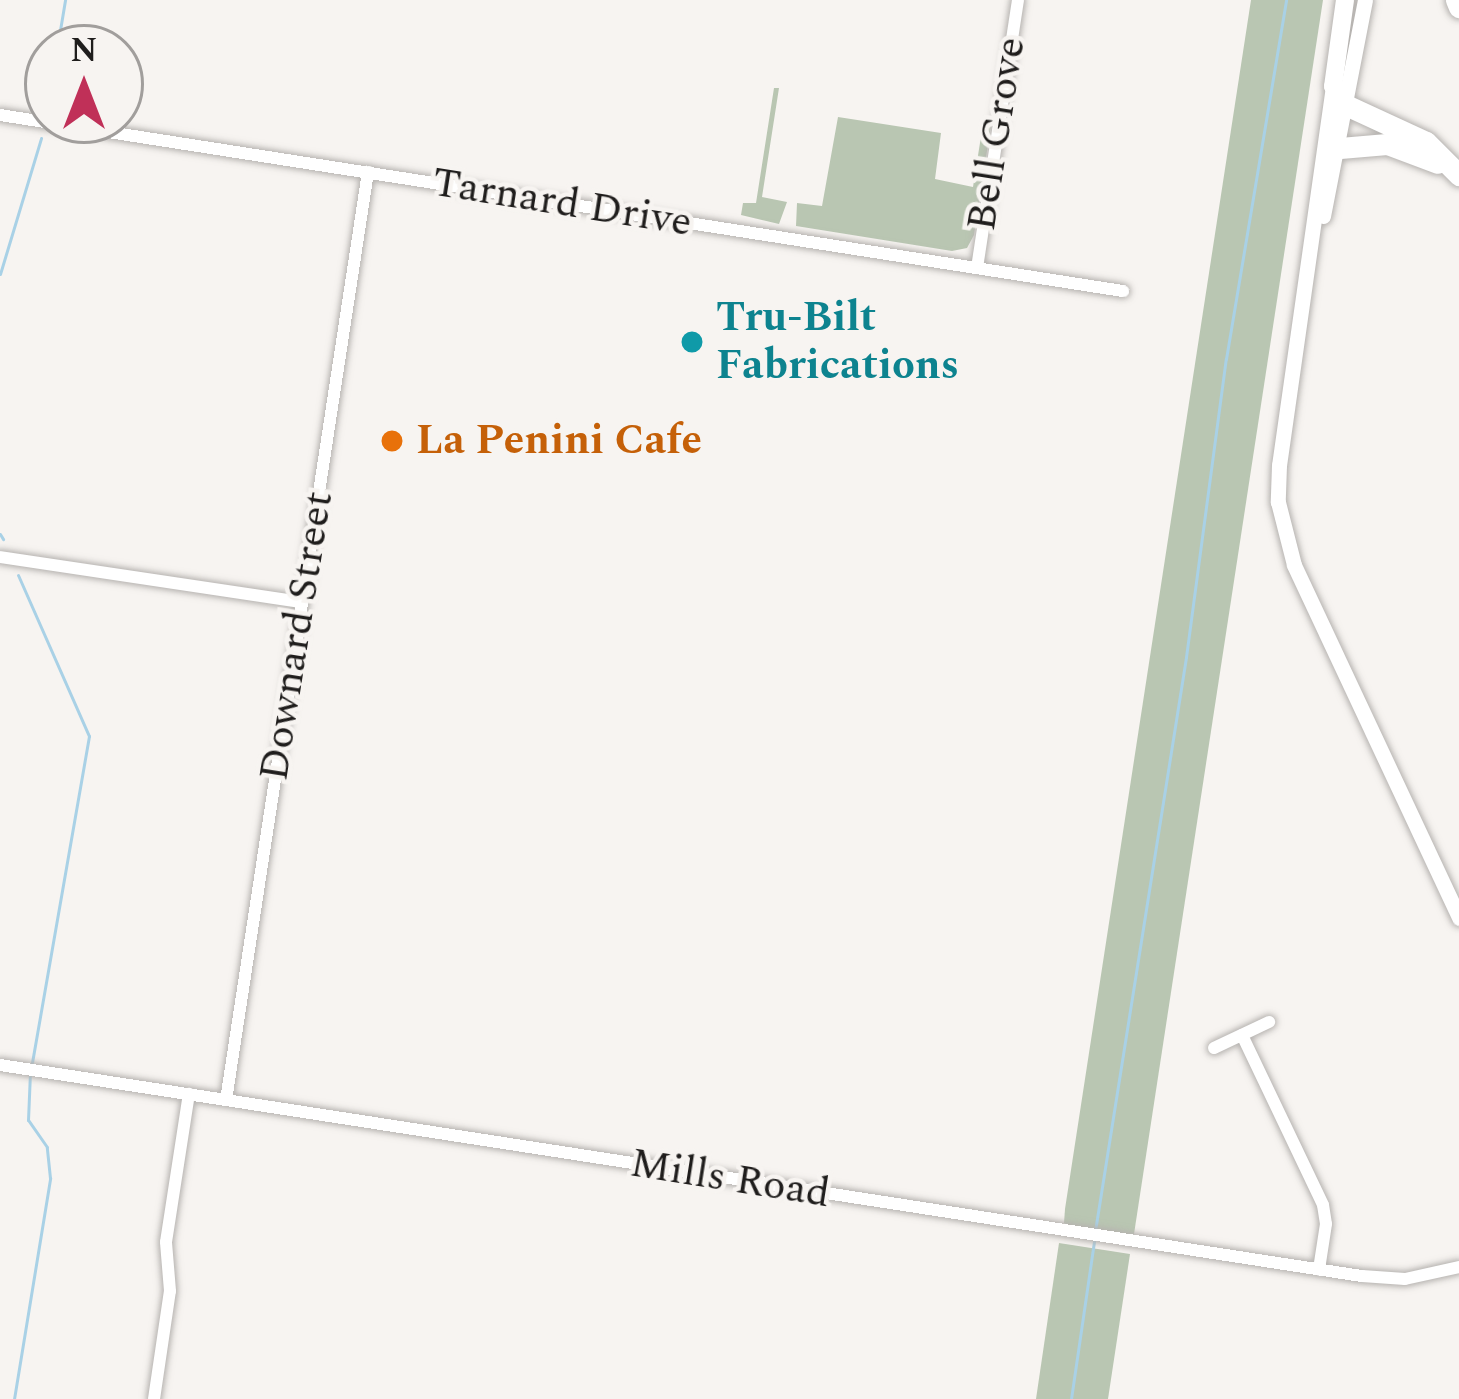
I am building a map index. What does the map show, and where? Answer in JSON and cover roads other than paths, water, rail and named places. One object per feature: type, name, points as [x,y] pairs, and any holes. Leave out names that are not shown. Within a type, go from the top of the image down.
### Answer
[{"type":"highway","points":[[1348,106],[1426,142],[1459,176]]},
{"type":"highway","points":[[1340,148],[1395,146],[1459,176]]},
{"type":"main road","points":[[1345,0],[1333,86],[1348,106]]},
{"type":"street","name":"Bell Grove","points":[[977,268],[1018,0]]},
{"type":"street","points":[[1314,242],[1340,148],[1365,0]]},
{"type":"street","points":[[1333,86],[1279,465],[1284,534],[1459,918]]},
{"type":"street","name":"Tarnard Drive","points":[[0,116],[1124,291]]},
{"type":"street","name":"Downard Street","points":[[226,1100],[368,172]]},
{"type":"street","points":[[0,557],[302,602]]},
{"type":"street","points":[[1214,1048],[1269,1022]]},
{"type":"street","points":[[1242,1035],[1323,1205],[1326,1224],[1319,1269]]},
{"type":"street","name":"Mills Road","points":[[0,1065],[1319,1269],[1405,1280],[1459,1268]]},
{"type":"street","points":[[154,1399],[170,1291],[166,1242],[189,1094]]},
{"type":"waterway","points":[[61,24],[65,0]]},
{"type":"waterway","points":[[1095,1231],[1186,657],[1226,359],[1286,0]]},
{"type":"waterway","points":[[0,274],[39,144]]},
{"type":"waterway","points":[[0,534],[3,539]]},
{"type":"waterway","points":[[18,575],[89,736],[32,1063]]},
{"type":"waterway","points":[[14,1399],[50,1178],[47,1147],[28,1120],[30,1072]]},
{"type":"waterway","points":[[1071,1399],[1094,1241]]},
{"type":"place","name":"Tru-Bilt Fabrications","points":[[692,342]]},
{"type":"place","name":"La Penini Cafe","points":[[392,441]]}]
